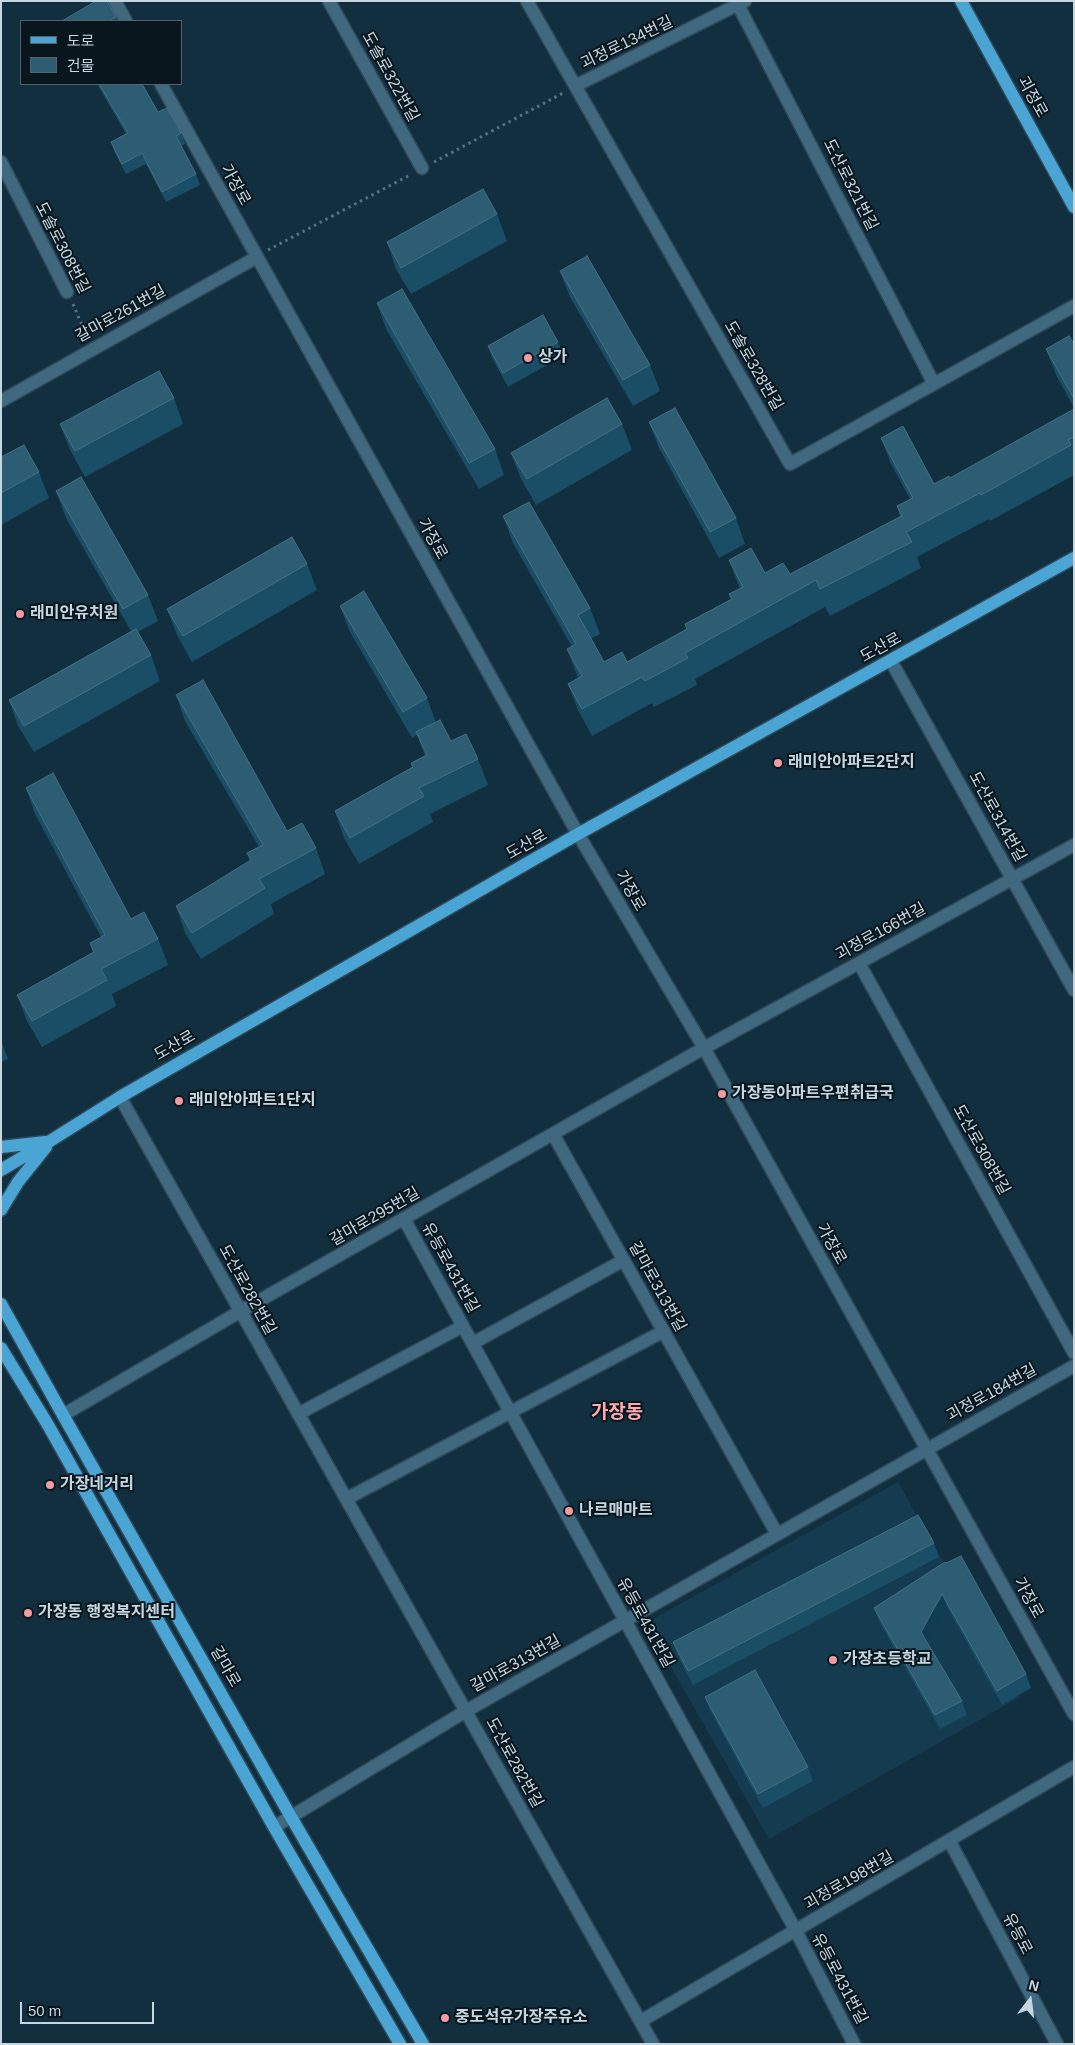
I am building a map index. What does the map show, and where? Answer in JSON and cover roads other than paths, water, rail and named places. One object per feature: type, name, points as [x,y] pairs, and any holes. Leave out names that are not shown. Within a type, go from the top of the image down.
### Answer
[{"type":"main road","name":"괴정로","points":[[961,1],[1074,207]]},
{"type":"main road","name":"도산로","points":[[1,1170],[120,1097],[578,834],[1074,558]]},
{"type":"main road","points":[[1,1147],[50,1141]]},
{"type":"main road","points":[[1,1210],[18,1182],[50,1141]]},
{"type":"main road","name":"갈마로","points":[[1,1304],[62,1415],[423,2044]]},
{"type":"main road","points":[[1,1348],[48,1425],[274,1827],[400,2044]]},
{"type":"street","points":[[115,1],[125,20]]},
{"type":"street","name":"도솔로322번길","points":[[329,1],[422,168]]},
{"type":"street","name":"도솔로328번길","points":[[527,1],[790,464],[1074,306]]},
{"type":"street","name":"괴정로134번길","points":[[575,86],[740,3]]},
{"type":"street","name":"도산로321번길","points":[[740,3],[934,384]]},
{"type":"street","name":"가장로","points":[[162,85],[578,834],[704,1048],[1074,1714]]},
{"type":"street","name":"도솔로308번길","points":[[1,162],[67,292]]},
{"type":"street","name":"갈마로261번길","points":[[1,401],[257,257]]},
{"type":"street","name":"도산로314번길","points":[[891,661],[1074,990]]},
{"type":"street","name":"괴정로166번길","points":[[704,1048],[1074,845]]},
{"type":"street","name":"도산로308번길","points":[[859,963],[1074,1353]]},
{"type":"street","name":"갈마로295번길","points":[[62,1415],[704,1048]]},
{"type":"street","name":"도산로282번길","points":[[120,1097],[653,2044]]},
{"type":"street","name":"갈마로313번길","points":[[553,1134],[778,1534]]},
{"type":"street","name":"유등로431번길","points":[[404,1218],[796,1931],[854,2044]]},
{"type":"street","points":[[472,1343],[624,1260]]},
{"type":"street","points":[[298,1414],[463,1326]]},
{"type":"street","points":[[346,1499],[664,1331]]},
{"type":"street","name":"괴정로184번길","points":[[926,1449],[1074,1366]]},
{"type":"street","name":"갈마로313번길","points":[[274,1827],[466,1712],[926,1449]]},
{"type":"street","name":"괴정로198번길","points":[[641,2021],[1074,1767]]},
{"type":"street","name":"유등로","points":[[949,1840],[1057,2044]]},
{"type":"place","name":"상가","points":[[528,358]]},
{"type":"place","name":"래미안유치원","points":[[20,614]]},
{"type":"place","name":"래미안아파트2단지","points":[[778,763]]},
{"type":"place","name":"가장동아파트우편취급국","points":[[722,1094]]},
{"type":"place","name":"래미안아파트1단지","points":[[179,1101]]},
{"type":"place","name":"가장네거리","points":[[50,1485]]},
{"type":"place","name":"나르매마트","points":[[569,1511]]},
{"type":"place","name":"가장동 행정복지센터","points":[[28,1613]]},
{"type":"place","name":"가장초등학교","points":[[833,1660]]},
{"type":"place","name":"중도석유가장주유소","points":[[445,2018]]},
{"type":"district","name":"가장동","points":[[617,1413]]}]
